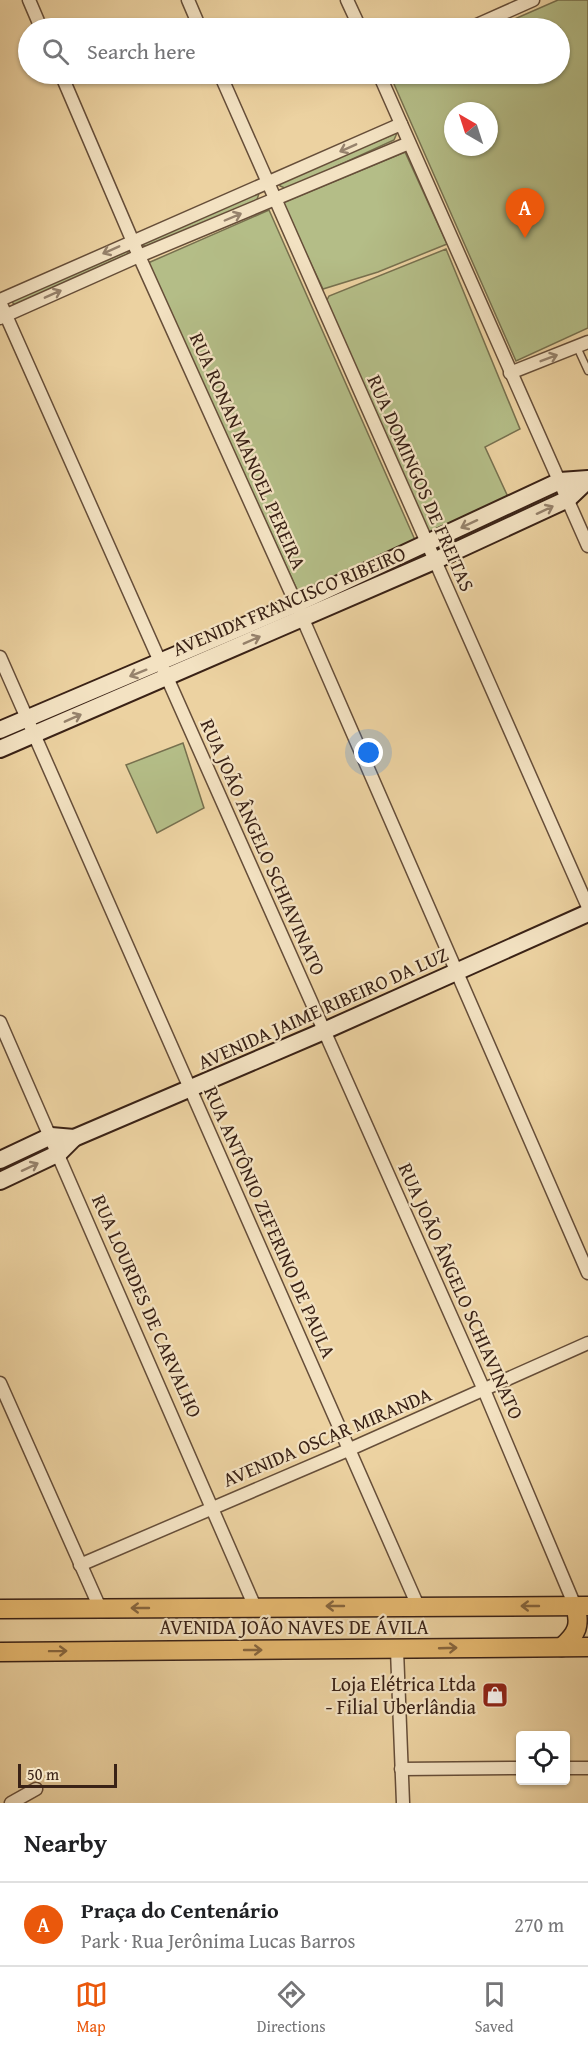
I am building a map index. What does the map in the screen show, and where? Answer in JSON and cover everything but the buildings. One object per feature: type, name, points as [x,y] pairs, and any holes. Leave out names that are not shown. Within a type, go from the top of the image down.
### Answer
[{"type":"main road","name":"AVENIDA JOÃO NAVES DE ÁVILA","points":[[0,1609],[582,1606]]},
{"type":"main road","points":[[562,1647],[577,1632],[582,1606]]},
{"type":"main road","name":"AVENIDA JOÃO NAVES DE ÁVILA","points":[[0,1652],[588,1647]]},
{"type":"street","points":[[188,0],[196,18]]},
{"type":"street","points":[[347,0],[355,18]]},
{"type":"street","points":[[492,18],[533,0]]},
{"type":"street","points":[[32,1],[38,18]]},
{"type":"street","name":"RUA RONAN MANOEL PEREIRA","points":[[65,84],[132,241],[299,611],[588,1273]]},
{"type":"street","name":"RUA DOMINGOS DE FREITAS","points":[[224,84],[588,907]]},
{"type":"street","points":[[383,84],[588,546]]},
{"type":"street","points":[[0,301],[401,124]]},
{"type":"street","points":[[3,317],[139,256],[410,143]]},
{"type":"street","name":"RUA JOÃO ÂNGELO SCHIAVINATO","points":[[0,301],[3,317],[582,1606]]},
{"type":"street","points":[[510,373],[583,345]]},
{"type":"street","name":"AVENIDA FRANCISCO RIBEIRO","points":[[299,611],[426,544],[560,481],[588,479]]},
{"type":"street","name":"AVENIDA FRANCISCO RIBEIRO","points":[[0,749],[34,735],[163,671],[299,611],[434,561],[568,499],[588,479]]},
{"type":"street","points":[[500,509],[508,527]]},
{"type":"street","name":"RUA ANTÔNIO ZEFERINO DE PAULA","points":[[0,657],[418,1606]]},
{"type":"street","name":"AVENIDA FRANCISCO RIBEIRO","points":[[0,730],[27,718],[163,671]]},
{"type":"street","name":"AVENIDA JAIME RIBEIRO DA LUZ","points":[[0,1181],[59,1153],[74,1138],[324,1031],[588,913]]},
{"type":"street","name":"RUA LOURDES DE CARVALHO","points":[[0,1022],[255,1607]]},
{"type":"street","points":[[0,1160],[51,1136]]},
{"type":"street","name":"AVENIDA JAIME RIBEIRO DA LUZ","points":[[51,1136],[74,1138]]},
{"type":"street","name":"AVENIDA OSCAR MIRANDA","points":[[80,1565],[348,1450],[588,1343]]},
{"type":"street","points":[[0,1383],[100,1608]]},
{"type":"street","points":[[398,1650],[403,1803]]},
{"type":"street","points":[[401,1769],[516,1768]]},
{"type":"street","points":[[570,1768],[588,1768]]},
{"type":"street","points":[[11,1803],[36,1788]]},
{"type":"lane","points":[[583,345],[588,371]]},
{"type":"green space","points":[[558,0],[588,0],[588,328],[516,361],[394,84],[570,84],[570,18],[517,18]]},
{"type":"green space","points":[[397,133],[394,140],[287,189],[280,186],[280,182]]},
{"type":"green space","points":[[405,152],[447,244],[378,272],[323,289],[282,203]]},
{"type":"green space","points":[[259,193],[257,200],[150,248],[142,245],[142,242]]},
{"type":"green space","points":[[269,210],[415,540],[298,592],[148,263]]},
{"type":"green space","points":[[446,249],[520,429],[485,447],[508,497],[428,535],[326,302],[329,296]]},
{"type":"green space","points":[[129,250],[126,257],[15,305],[12,302],[12,298]]},
{"type":"green space","points":[[555,490],[558,497],[445,548],[442,546]]},
{"type":"green space","points":[[183,743],[204,808],[157,833],[126,765]]},
{"type":"place","name":"Praça do Centenário","points":[[525,238]]},
{"type":"place","name":"Loja Elétrica Ltda - Filial Uberlândia","points":[[495,1695]]}]
